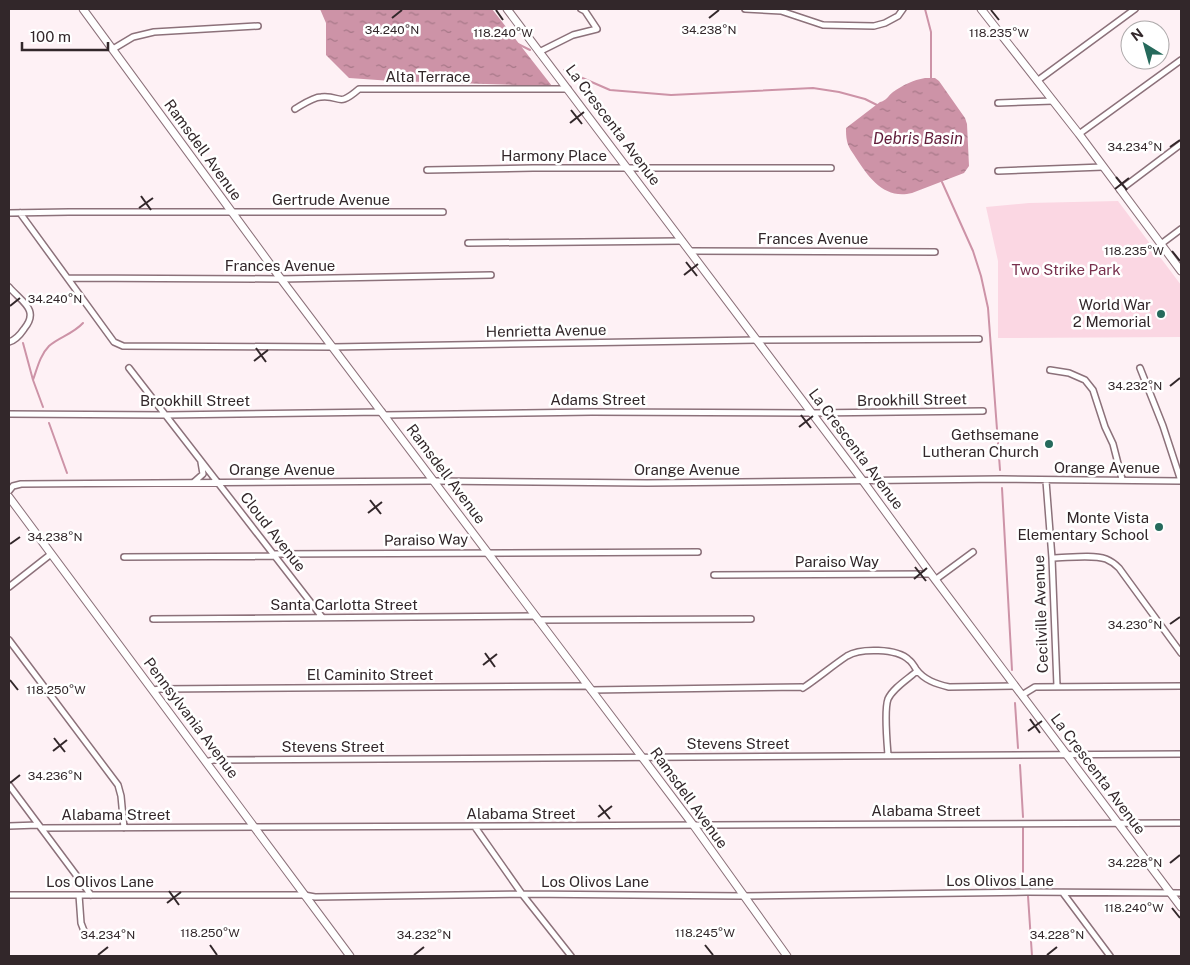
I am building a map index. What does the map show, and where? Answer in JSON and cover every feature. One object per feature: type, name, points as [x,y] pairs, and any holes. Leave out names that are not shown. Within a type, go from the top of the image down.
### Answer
[{"type":"street","name":"Ramsdell Avenue","points":[[83,9],[281,279],[694,826],[787,956]]},
{"type":"street","name":"La Crescenta Avenue","points":[[507,9],[691,251],[1181,908]]},
{"type":"street","points":[[539,52],[573,35],[597,29],[585,11],[581,9]]},
{"type":"street","points":[[746,9],[781,11],[823,24],[874,26],[885,24],[898,16],[903,9]]},
{"type":"street","points":[[981,9],[1079,134],[1181,270]]},
{"type":"street","points":[[1037,81],[1135,9]]},
{"type":"street","points":[[113,49],[133,37],[154,32],[258,26]]},
{"type":"street","points":[[1079,134],[1181,60]]},
{"type":"street","name":"Alta Terrace","points":[[295,109],[319,96],[341,100],[349,97],[359,89],[568,89]]},
{"type":"street","points":[[998,103],[1053,101]]},
{"type":"street","points":[[1120,190],[1181,144]]},
{"type":"street","points":[[998,171],[1103,167]]},
{"type":"street","name":"Harmony Place","points":[[427,170],[831,168]]},
{"type":"street","name":"Gertrude Avenue","points":[[9,214],[443,212]]},
{"type":"street","points":[[20,213],[68,278]]},
{"type":"street","points":[[1162,244],[1181,229]]},
{"type":"street","points":[[468,243],[683,241]]},
{"type":"street","name":"Frances Avenue","points":[[691,251],[935,252]]},
{"type":"street","name":"Frances Avenue","points":[[68,278],[281,279],[491,276]]},
{"type":"street","name":"Henrietta Avenue","points":[[68,278],[114,342],[123,346],[333,347],[757,340],[979,339]]},
{"type":"street","points":[[9,287],[31,311],[32,317],[19,336],[11,342]]},
{"type":"street","name":"Cloud Avenue","points":[[129,368],[322,617]]},
{"type":"street","points":[[1140,368],[1163,426],[1181,481]]},
{"type":"street","points":[[1050,370],[1069,373],[1085,380],[1093,390],[1105,427],[1113,444],[1122,479]]},
{"type":"street","name":"Brookhill Street","points":[[812,413],[983,411]]},
{"type":"street","name":"Brookhill Street","points":[[9,414],[383,413]]},
{"type":"street","name":"Adams Street","points":[[383,413],[812,413]]},
{"type":"street","points":[[194,483],[202,474],[203,470],[200,459]]},
{"type":"street","name":"Orange Avenue","points":[[9,491],[13,486],[21,484],[219,482],[434,481],[647,483],[1001,479],[1181,481]]},
{"type":"street","name":"Cecilville Avenue","points":[[1046,481],[1052,558],[1057,686]]},
{"type":"street","name":"Pennsylvania Avenue","points":[[9,497],[350,956]]},
{"type":"street","name":"Paraiso Way","points":[[124,557],[487,552],[698,552]]},
{"type":"street","points":[[933,577],[973,552]]},
{"type":"street","points":[[9,586],[51,554]]},
{"type":"street","points":[[1052,558],[1096,557],[1111,561],[1119,568],[1181,653]]},
{"type":"street","name":"Paraiso Way","points":[[714,575],[933,577]]},
{"type":"street","name":"Santa Carlotta Street","points":[[153,619],[322,617],[751,619]]},
{"type":"street","points":[[9,640],[118,785],[124,828]]},
{"type":"street","name":"El Caminito Street","points":[[153,690],[803,688],[848,656],[857,652],[887,651],[902,655],[928,680],[949,687],[1015,686]]},
{"type":"street","points":[[888,755],[888,699],[901,684],[917,671]]},
{"type":"street","points":[[1022,695],[1035,686],[1181,686]]},
{"type":"street","name":"Stevens Street","points":[[206,762],[213,760],[1181,754]]},
{"type":"street","points":[[9,785],[91,895]]},
{"type":"street","name":"Alabama Street","points":[[9,826],[254,828],[1181,823]]},
{"type":"street","points":[[475,827],[522,894],[570,956]]},
{"type":"street","name":"Los Olivos Lane","points":[[9,895],[304,894],[315,897],[522,894],[743,896],[1027,892],[1181,894]]},
{"type":"street","points":[[1063,893],[1110,956]]},
{"type":"street","points":[[79,895],[81,923],[86,936]]},
{"type":"green space","name":"Two Strike Park","points":[[1118,201],[1181,285],[1181,337],[998,338],[998,261],[986,207],[1029,203]]},
{"type":"water","points":[[320,9],[492,9],[552,86],[349,78],[326,55],[326,23]]},
{"type":"water","name":"Debris Basin","points":[[935,78],[939,81],[965,118],[969,166],[964,173],[912,193],[894,193],[879,186],[861,166],[848,145],[846,128],[897,89],[912,81]]},
{"type":"waterway","points":[[925,9],[931,32],[931,80]]},
{"type":"waterway","points":[[518,44],[530,50]]},
{"type":"waterway","points":[[564,70],[610,90],[671,95],[813,88],[839,92],[865,99],[877,105]]},
{"type":"waterway","points":[[942,182],[973,251],[988,308],[1000,470]]},
{"type":"waterway","points":[[33,380],[41,358],[49,346],[83,323]]},
{"type":"waterway","points":[[23,343],[43,407]]},
{"type":"waterway","points":[[49,423],[67,473]]},
{"type":"waterway","points":[[1002,488],[1012,670]]},
{"type":"waterway","points":[[1015,703],[1018,748]]},
{"type":"waterway","points":[[1020,765],[1023,817]]},
{"type":"waterway","points":[[1023,828],[1023,882]]},
{"type":"waterway","points":[[1028,896],[1032,956]]},
{"type":"place","name":"World War 2 Memorial","points":[[1161,314]]},
{"type":"place","name":"Gethsemane Lutheran Church","points":[[1049,444]]},
{"type":"place","name":"Monte Vista Elementary School","points":[[1159,527]]}]
